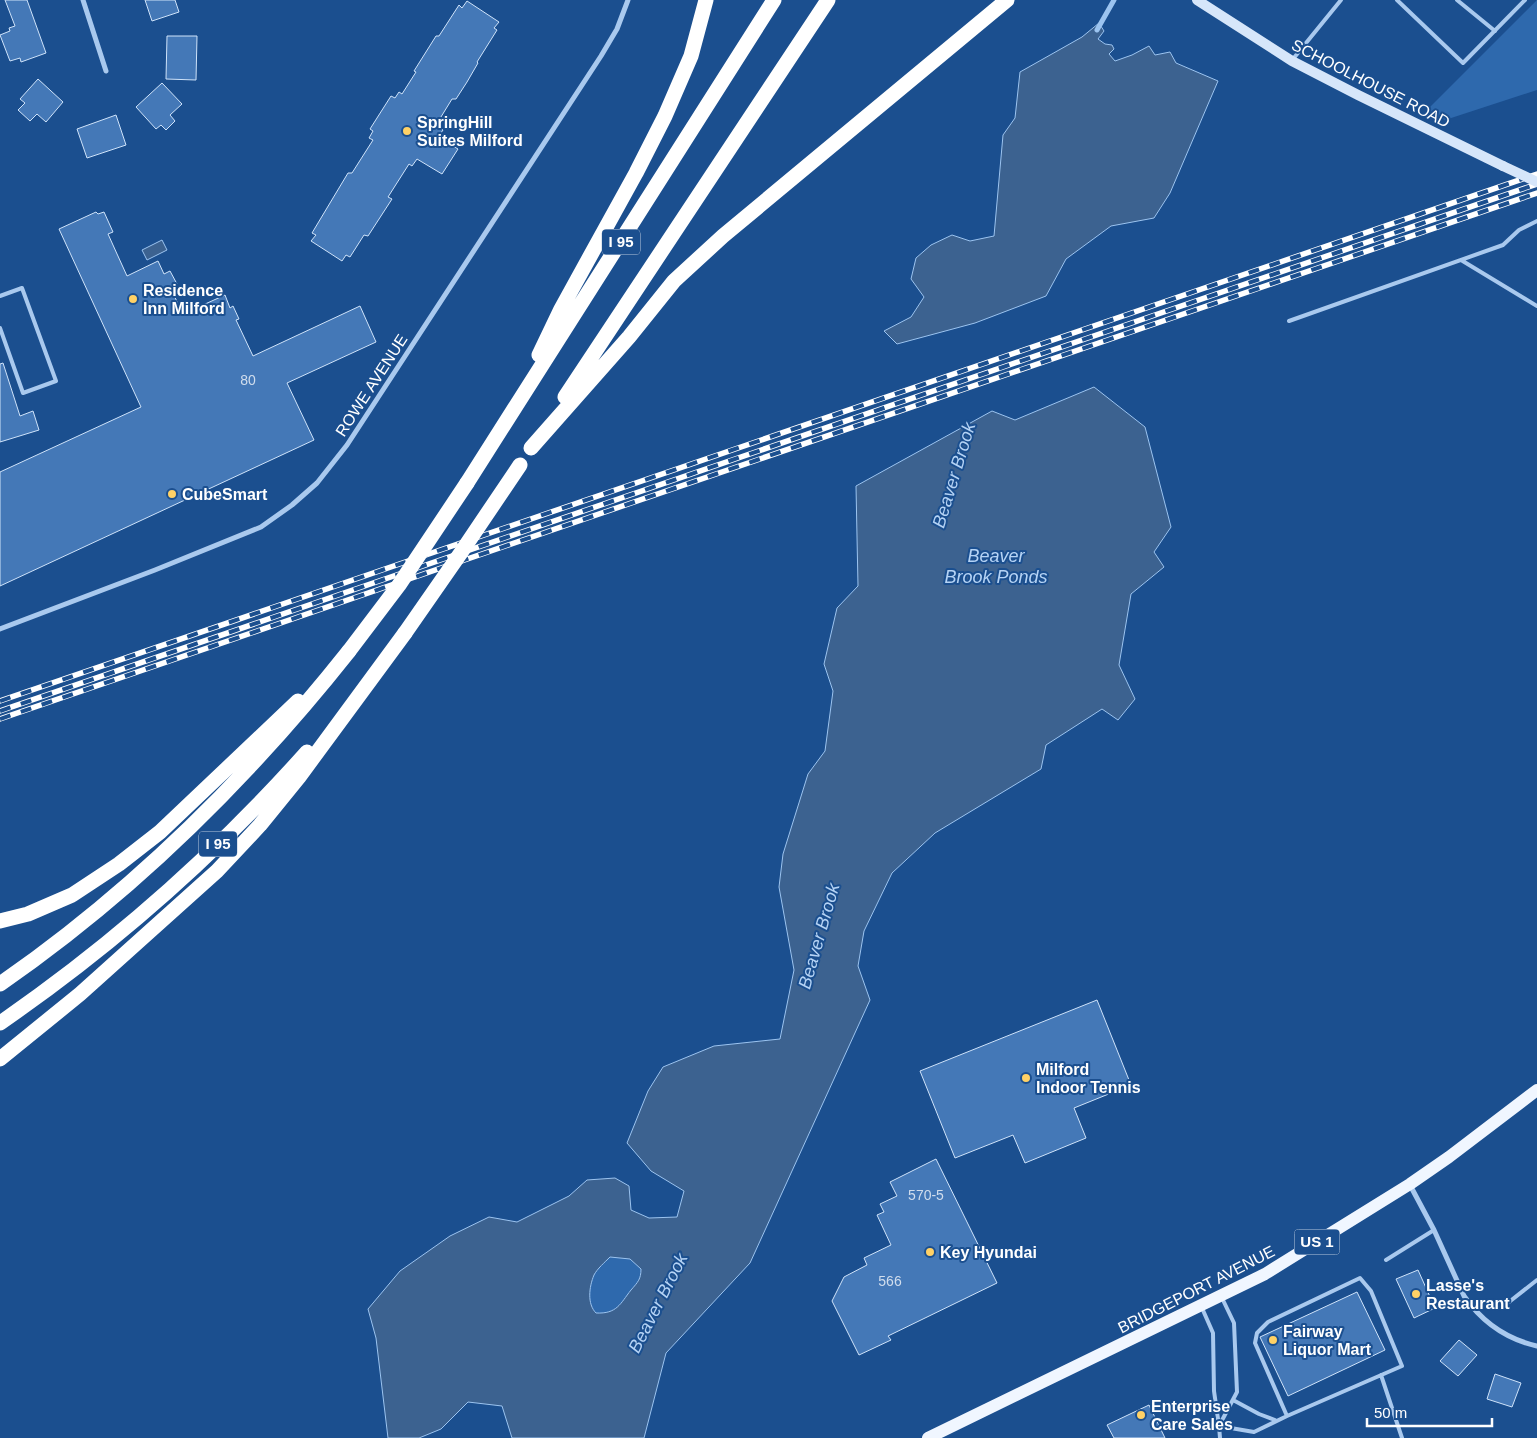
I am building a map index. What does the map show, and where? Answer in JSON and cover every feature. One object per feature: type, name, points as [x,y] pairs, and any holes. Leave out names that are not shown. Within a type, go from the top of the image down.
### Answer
[{"type":"highway","points":[[505,424],[561,309],[636,173],[665,116],[691,56],[706,0]]},
{"type":"highway","name":"I 95","points":[[0,984],[51,947],[99,908],[190,827],[274,741],[349,651],[398,585],[467,483],[774,0]]},
{"type":"highway","name":"I 95","points":[[0,1023],[113,938],[211,851],[249,814],[303,756],[371,677],[405,633],[460,554],[828,0]]},
{"type":"highway","points":[[530,448],[629,336],[674,281],[723,236],[1007,0]]},
{"type":"highway","points":[[0,1059],[94,982],[217,871],[260,825],[299,777],[405,633]]},
{"type":"highway","points":[[0,921],[28,914],[72,895],[119,864],[160,832],[349,651]]},
{"type":"main road","name":"SCHOOLHOUSE ROAD","points":[[1196,0],[1292,61],[1366,100],[1537,182]]},
{"type":"main road","name":"BRIDGEPORT AVENUE","points":[[930,1438],[1266,1274],[1410,1184],[1537,1090]]},
{"type":"street","points":[[83,0],[106,71]]},
{"type":"street","name":"ROWE AVENUE","points":[[0,629],[261,527],[292,505],[317,483],[347,445],[592,70],[617,29],[628,0]]},
{"type":"street","points":[[1410,1184],[1434,1230],[1464,1296],[1478,1315],[1504,1334],[1527,1344],[1537,1346]]},
{"type":"lane","points":[[1292,61],[1341,0]]},
{"type":"lane","points":[[1396,0],[1462,63],[1525,0]]},
{"type":"lane","points":[[1458,0],[1495,32]]},
{"type":"lane","points":[[1289,321],[1502,245],[1519,230],[1537,221]]},
{"type":"lane","points":[[1461,260],[1537,306]]},
{"type":"lane","points":[[0,296],[22,288],[56,381],[23,392],[0,328]]},
{"type":"lane","points":[[1386,1260],[1434,1230]]},
{"type":"lane","points":[[1219,1426],[1254,1432],[1276,1420],[1287,1416],[1402,1366],[1371,1291],[1360,1278],[1268,1322],[1257,1334],[1255,1344],[1287,1416]]},
{"type":"lane","points":[[1509,1302],[1537,1280]]},
{"type":"lane","points":[[1219,1426],[1237,1392],[1234,1323],[1221,1296]]},
{"type":"lane","points":[[1201,1306],[1213,1334],[1214,1391],[1220,1438]]},
{"type":"lane","points":[[1381,1375],[1402,1438]]},
{"type":"lane","points":[[1233,1400],[1259,1414],[1276,1420]]},
{"type":"shaded area","points":[[1537,0],[1537,90],[1445,120],[1426,111]]},
{"type":"shaded area","points":[[610,1257],[630,1259],[641,1269],[640,1275],[637,1282],[617,1308],[609,1312],[596,1313],[590,1300],[591,1285],[595,1273]]},
{"type":"water","points":[[1099,23],[1104,31],[1098,39],[1105,44],[1112,45],[1114,49],[1109,54],[1115,61],[1149,46],[1155,55],[1170,52],[1176,63],[1218,81],[1170,193],[1154,218],[1111,226],[1066,259],[1046,296],[975,323],[897,344],[884,331],[911,317],[924,297],[911,279],[916,258],[931,245],[952,235],[970,241],[994,236],[1003,135],[1015,118],[1020,72],[1082,37]]},
{"type":"water","points":[[162,240],[167,250],[147,260],[142,250]]},
{"type":"water","name":"Beaver Brook Ponds","points":[[1094,387],[1145,427],[1171,527],[1154,552],[1164,567],[1131,594],[1119,665],[1135,699],[1118,720],[1102,709],[1046,745],[1041,769],[935,833],[892,873],[864,931],[858,966],[870,1000],[750,1263],[666,1353],[644,1438],[512,1438],[502,1406],[468,1402],[441,1429],[419,1438],[388,1438],[376,1338],[368,1309],[400,1271],[450,1236],[489,1217],[517,1222],[569,1196],[587,1180],[615,1178],[629,1186],[631,1210],[649,1218],[677,1217],[684,1191],[651,1171],[627,1143],[648,1091],[663,1067],[714,1046],[780,1039],[794,970],[779,887],[783,854],[808,774],[825,751],[833,691],[824,664],[837,608],[858,586],[856,486],[992,411],[1015,420]],"holes":[[[610,1257],[630,1259],[641,1269],[637,1282],[621,1304],[609,1312],[596,1313],[590,1300],[591,1285],[595,1273]]]},
{"type":"building","points":[[5,0],[27,0],[46,53],[21,62],[20,58],[10,61],[0,35],[10,31],[9,28],[15,26]]},
{"type":"building","points":[[145,0],[175,0],[179,12],[152,21]]},
{"type":"building","name":"SpringHill Suites Milford","points":[[467,1],[499,22],[494,28],[497,30],[467,82],[456,99],[452,99],[436,125],[443,130],[438,137],[458,149],[442,174],[417,159],[412,166],[409,164],[388,197],[392,199],[368,236],[364,235],[350,257],[346,255],[342,261],[311,241],[316,235],[312,233],[348,173],[352,173],[373,140],[369,138],[373,131],[370,129],[391,96],[395,98],[399,92],[402,94],[436,36],[439,36],[459,5],[462,8]]},
{"type":"building","points":[[167,36],[197,36],[196,80],[166,79]]},
{"type":"building","points":[[38,79],[63,102],[46,122],[37,114],[30,121],[18,110],[25,103],[20,99]]},
{"type":"building","points":[[162,83],[182,104],[170,115],[175,121],[166,130],[161,125],[156,129],[136,107]]},
{"type":"building","points":[[116,115],[126,145],[87,158],[77,129]]},
{"type":"building","points":[[96,212],[98,214],[104,212],[113,232],[108,234],[127,276],[158,261],[164,274],[170,271],[177,284],[170,287],[183,314],[225,295],[230,308],[233,306],[239,319],[236,320],[253,356],[360,306],[376,342],[287,383],[314,440],[0,586],[0,472],[141,407],[59,229]]},
{"type":"building","points":[[3,363],[20,416],[33,411],[39,430],[0,442],[0,364]]},
{"type":"building","name":"Milford Indoor Tennis","points":[[1097,1000],[1131,1085],[1074,1108],[1086,1138],[1025,1163],[1013,1135],[955,1158],[920,1071]]},
{"type":"building","name":"Key Hyundai","points":[[936,1159],[997,1283],[888,1336],[891,1340],[859,1355],[832,1301],[844,1277],[867,1265],[864,1258],[891,1245],[877,1215],[884,1212],[880,1204],[897,1196],[890,1182]]},
{"type":"building","name":"Lasse's Restaurant","points":[[1418,1270],[1435,1308],[1414,1318],[1396,1279]]},
{"type":"building","points":[[1357,1292],[1385,1350],[1288,1396],[1260,1337]]},
{"type":"building","points":[[1459,1340],[1477,1355],[1458,1376],[1440,1361]]},
{"type":"building","points":[[1495,1374],[1521,1383],[1512,1407],[1487,1399]]},
{"type":"building","name":"Enterprise Care Sales","points":[[1149,1405],[1165,1438],[1114,1438],[1107,1425]]},
{"type":"waterway","name":"Beaver Brook","points":[[1097,30],[1114,0]]},
{"type":"railway","points":[[0,701],[1537,174]]},
{"type":"railway","points":[[0,711],[1537,184]]},
{"type":"railway","points":[[0,719],[1537,193]]},
{"type":"place","name":"SpringHill Suites Milford","points":[[407,131]]},
{"type":"place","name":"Residence Inn Milford","points":[[133,299]]},
{"type":"place","name":"CubeSmart","points":[[172,494]]},
{"type":"place","name":"Milford Indoor Tennis","points":[[1026,1078]]},
{"type":"place","name":"Key Hyundai","points":[[930,1252]]},
{"type":"place","name":"Lasse's Restaurant","points":[[1416,1294]]},
{"type":"place","name":"Fairway Liquor Mart","points":[[1273,1340]]},
{"type":"place","name":"Enterprise Care Sales","points":[[1141,1415]]}]
